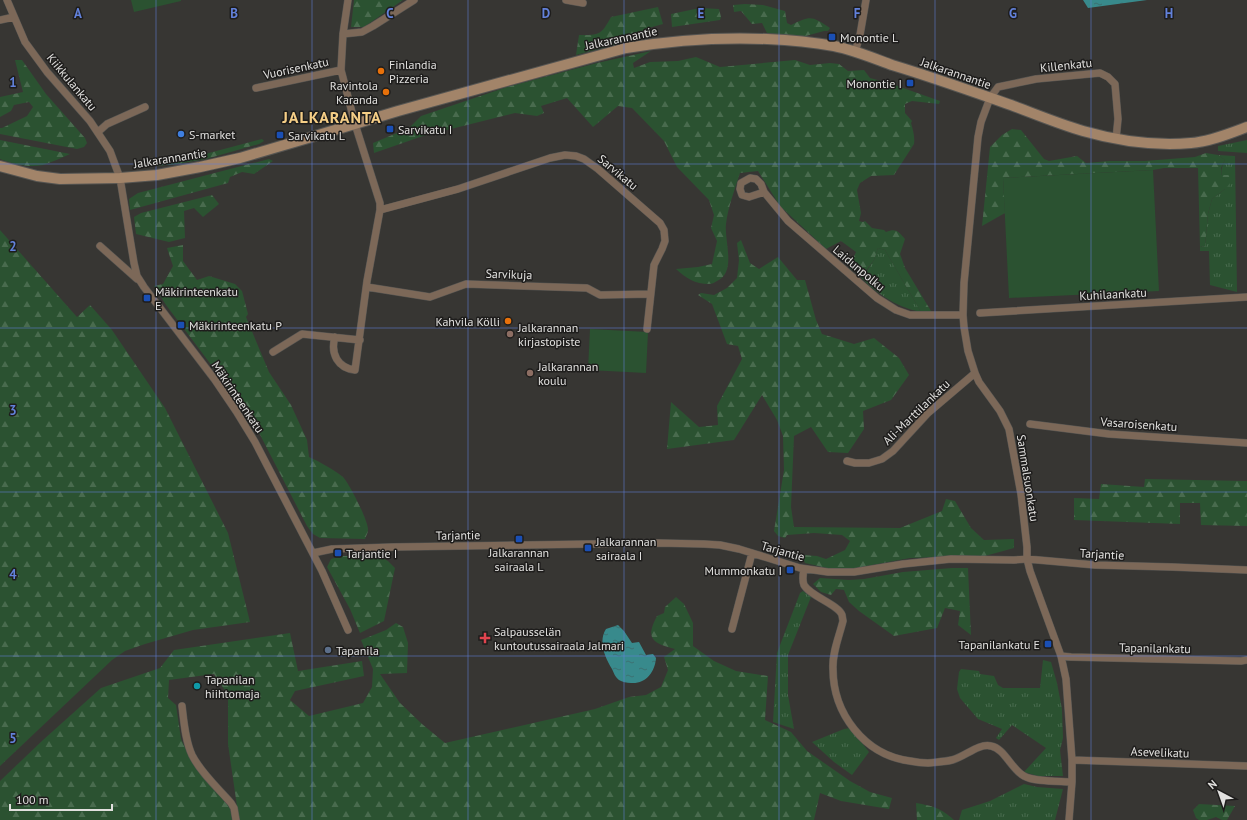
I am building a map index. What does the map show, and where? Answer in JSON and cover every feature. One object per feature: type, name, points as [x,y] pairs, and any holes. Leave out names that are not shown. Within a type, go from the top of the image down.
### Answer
[{"type":"main road","name":"Jalkarannantie","points":[[0,166],[37,176],[60,179],[120,178],[157,175],[200,168],[240,158],[398,111],[626,48],[662,42],[702,39],[734,38],[797,41],[834,46],[1083,131],[1116,138],[1166,144],[1193,143],[1225,135],[1247,127]]},
{"type":"street","name":"Kiikkulankatu","points":[[7,0],[25,42],[47,72],[98,132],[110,151],[120,178]]},
{"type":"street","points":[[335,337],[334,353],[340,364],[347,369],[355,370],[380,210],[380,204],[355,124],[341,70],[343,34],[348,0]]},
{"type":"street","points":[[343,34],[362,32],[414,0]]},
{"type":"street","points":[[566,0],[582,3]]},
{"type":"street","points":[[855,52],[860,35],[866,0]]},
{"type":"street","points":[[0,20],[14,17]]},
{"type":"street","name":"Vuorisenkatu","points":[[256,88],[341,70]]},
{"type":"street","name":"Killenkatu","points":[[990,98],[998,87],[1036,79],[1100,73],[1108,77],[1115,84],[1118,119],[1116,138]]},
{"type":"street","name":"Sammalsuonkatu","points":[[990,98],[981,122],[978,137],[964,283],[963,315],[968,351],[975,373],[979,382],[1000,411],[1009,429],[1021,494],[1027,559],[1030,571],[1062,656],[1068,699],[1072,760],[1069,820]]},
{"type":"street","points":[[98,132],[107,124],[144,107]]},
{"type":"street","name":"Sarvikatu","points":[[380,210],[458,189],[550,158],[565,155],[576,156],[584,159],[598,169],[660,223],[664,230],[665,241],[654,265],[647,329]]},
{"type":"street","name":"Mäkirinteenkatu","points":[[120,178],[137,276],[215,380],[255,442],[313,552],[348,630]]},
{"type":"street","name":"Laidunpolku","points":[[764,192],[788,221],[877,298],[896,310],[910,315],[963,315]]},
{"type":"street","points":[[100,246],[141,282]]},
{"type":"street","name":"Sarvikuja","points":[[367,287],[430,297],[466,284],[588,288],[600,295],[650,294]]},
{"type":"street","name":"Kuhilaankatu","points":[[980,313],[1247,297]]},
{"type":"street","points":[[273,352],[302,334],[360,340]]},
{"type":"street","name":"Ali-Marttilankatu","points":[[847,461],[855,463],[869,463],[882,458],[893,451],[928,413],[975,373]]},
{"type":"street","name":"Vasaroisenkatu","points":[[1030,424],[1109,434],[1247,443]]},
{"type":"street","name":"Tarjantie","points":[[313,552],[332,549],[378,548],[658,543],[720,544],[804,569],[828,572],[854,572],[903,564],[951,559],[1027,559],[1095,565],[1172,566],[1247,570]]},
{"type":"street","points":[[732,629],[752,553]]},
{"type":"street","points":[[804,569],[803,581],[805,585],[814,594],[837,609],[842,615],[843,621],[833,658],[833,677],[838,699],[847,720],[862,738],[879,750],[899,760],[925,763],[952,760],[984,746],[990,745],[999,750],[1019,773],[1025,777],[1032,779],[1072,782]]},
{"type":"street","name":"Tapanilankatu","points":[[1062,656],[1071,658],[1247,660]]},
{"type":"street","points":[[182,706],[185,735],[192,754],[202,770],[231,803],[234,808],[236,820]]},
{"type":"street","name":"Asevelikatu","points":[[1072,760],[1247,766]]},
{"type":"green space","points":[[131,0],[181,0],[181,1],[134,12]]},
{"type":"green space","points":[[354,0],[403,0],[364,27],[351,27]]},
{"type":"green space","points":[[733,5],[763,5],[785,11],[787,23],[791,25],[807,18],[811,18],[830,28],[828,31],[802,37],[767,33],[762,23],[752,24],[741,11],[734,12]]},
{"type":"green space","points":[[658,7],[663,24],[645,29],[638,35],[614,45],[576,55],[579,35],[599,33],[611,17]]},
{"type":"green space","points":[[700,8],[719,9],[721,17],[720,20],[672,27],[671,14]]},
{"type":"green space","points":[[651,51],[633,63],[634,68],[650,62],[678,61],[696,57],[720,67],[795,60],[810,65],[830,63],[839,64],[848,71],[864,70],[870,78],[940,101],[939,104],[912,101],[905,104],[905,113],[912,121],[914,144],[894,175],[871,176],[860,183],[857,190],[861,213],[859,221],[865,221],[872,228],[884,230],[886,232],[895,230],[905,239],[900,254],[905,268],[931,311],[921,312],[885,250],[878,248],[874,260],[865,272],[857,273],[849,268],[856,252],[841,241],[826,249],[780,206],[758,171],[740,173],[732,198],[726,224],[728,256],[727,271],[723,277],[711,284],[695,282],[687,278],[676,269],[712,264],[717,241],[711,228],[714,215],[709,200],[677,167],[664,141],[632,108],[618,106],[593,127],[567,98],[541,106],[544,113],[537,116],[515,113],[423,136],[374,153],[373,143],[409,128],[421,116],[507,87],[597,63]]},
{"type":"green space","points":[[15,60],[22,60],[46,94],[85,138],[87,143],[84,147],[77,149],[0,134],[0,128],[27,116],[33,107],[29,102],[14,105],[11,111],[0,117],[0,97],[23,92]]},
{"type":"green space","points":[[1012,129],[1021,130],[1044,159],[1049,161],[1077,156],[1086,163],[1109,161],[1145,161],[1195,157],[1206,153],[1218,155],[1225,160],[1221,168],[1221,175],[1229,175],[1231,182],[1225,189],[1212,199],[1208,214],[1205,246],[1200,247],[1198,168],[1164,168],[1153,170],[1003,178],[1005,213],[982,226],[990,147],[1002,135]]},
{"type":"green space","points":[[262,139],[264,141],[259,144],[206,159],[157,166],[154,164],[158,161],[190,158]]},
{"type":"green space","points":[[0,140],[70,154],[43,165],[21,165],[0,159]]},
{"type":"green space","points":[[1247,140],[1247,153],[1218,151],[1218,146]]},
{"type":"green space","points":[[1218,155],[1235,156],[1237,292],[1210,285],[1209,251],[1200,251],[1200,247],[1205,246],[1208,214],[1212,199],[1225,189],[1221,174],[1225,160]]},
{"type":"green space","points":[[269,159],[273,161],[254,174],[242,172],[230,177],[228,183],[130,210],[129,199],[138,193]]},
{"type":"green space","points":[[1153,170],[1159,291],[1009,298],[1003,178]]},
{"type":"green space","points":[[212,195],[219,204],[203,217],[194,208],[184,211],[185,238],[169,242],[136,234],[134,217],[141,213]]},
{"type":"green space","points":[[0,230],[77,317],[90,305],[112,330],[165,408],[228,533],[250,622],[193,630],[125,651],[112,660],[0,766]]},
{"type":"green space","points":[[741,240],[750,263],[759,269],[778,257],[797,280],[805,280],[816,320],[822,334],[854,344],[874,338],[899,358],[909,375],[891,400],[863,411],[864,429],[848,453],[828,452],[811,427],[794,436],[791,507],[794,527],[900,528],[942,511],[946,499],[955,501],[971,528],[984,540],[1014,539],[1014,548],[985,556],[910,558],[856,568],[827,568],[805,563],[801,558],[804,555],[817,556],[826,559],[845,550],[850,541],[842,535],[814,533],[787,535],[785,538],[778,536],[774,531],[784,470],[783,436],[777,420],[762,395],[734,440],[667,449],[671,402],[699,427],[718,425],[717,406],[742,359],[738,346],[727,344],[712,304],[698,295],[701,293],[714,295],[727,288],[737,278],[739,260],[737,243]]},
{"type":"green space","points":[[183,245],[183,261],[197,280],[209,276],[235,284],[242,291],[248,314],[246,317],[269,372],[291,405],[307,440],[309,457],[335,471],[346,481],[365,519],[368,530],[365,539],[320,538],[313,534],[307,526],[252,419],[166,305],[154,286],[163,284],[173,266],[167,248]]},
{"type":"green space","points":[[878,248],[885,250],[921,312],[911,310],[886,298],[857,273],[866,272],[874,260]]},
{"type":"green space","points":[[590,329],[648,332],[646,373],[588,370]]},
{"type":"green space","points":[[1145,479],[1247,481],[1247,526],[1201,525],[1200,503],[1180,503],[1180,524],[1074,520],[1074,498],[1099,499],[1101,484],[1144,487]]},
{"type":"green space","points":[[341,556],[379,556],[388,561],[395,568],[384,621],[360,633],[350,609],[327,567],[331,559]]},
{"type":"green space","points":[[968,568],[971,635],[958,625],[960,611],[945,608],[937,628],[894,636],[849,602],[844,590],[836,589],[831,595],[821,592],[813,584],[820,578],[849,580],[864,579],[903,572]]},
{"type":"green space","points":[[803,591],[811,597],[788,655],[788,695],[794,729],[773,722],[777,653],[800,593]]},
{"type":"green space","points":[[676,597],[684,604],[693,623],[693,646],[714,661],[736,671],[768,676],[765,720],[791,732],[807,751],[850,781],[870,792],[892,798],[889,809],[841,801],[820,793],[814,820],[239,820],[228,744],[228,695],[214,674],[169,680],[168,698],[176,705],[181,739],[193,764],[230,808],[232,820],[0,820],[0,781],[101,688],[160,668],[174,650],[290,633],[298,671],[362,661],[364,676],[295,691],[290,700],[309,716],[363,703],[372,687],[373,669],[361,640],[386,630],[396,623],[403,627],[408,643],[407,673],[380,674],[400,703],[445,743],[595,709],[629,697],[646,695],[661,687],[668,670],[664,657],[675,649],[661,645],[653,639],[651,635],[653,624],[657,616],[664,613],[665,607]]},
{"type":"green space","points":[[1043,660],[1051,662],[1062,709],[1063,738],[1060,750],[1063,776],[1038,776],[1024,772],[1046,748],[1012,725],[999,740],[996,738],[1002,729],[978,719],[960,698],[957,689],[959,672],[961,669],[979,671],[980,674],[994,676],[998,685],[1003,688],[1040,688]]},
{"type":"green space","points":[[850,728],[869,752],[852,775],[834,762],[812,742]]},
{"type":"green space","points":[[1024,784],[1037,787],[1063,789],[1055,820],[959,820],[962,810],[990,801]]},
{"type":"green space","points":[[916,803],[936,808],[954,820],[917,820]]},
{"type":"green space","points":[[1199,804],[1235,806],[1227,820],[1222,820],[1216,817],[1207,820],[1199,820],[1196,818],[1193,810]]},
{"type":"water","points":[[1083,0],[1147,0],[1088,8]]},
{"type":"water","points":[[618,625],[632,643],[639,642],[646,655],[653,654],[656,658],[654,668],[649,676],[636,683],[623,682],[619,680],[607,660],[603,649],[603,639],[606,629]]},
{"type":"place","name":"Monontie L","points":[[832,37]]},
{"type":"place","name":"Finlandia Pizzeria","points":[[381,71]]},
{"type":"place","name":"Monontie I","points":[[910,83]]},
{"type":"place","name":"Ravintola Karanda","points":[[386,92]]},
{"type":"place","name":"Sarvikatu I","points":[[390,129]]},
{"type":"place","name":"S-market","points":[[181,134]]},
{"type":"place","name":"Sarvikatu L","points":[[280,135]]},
{"type":"place","name":"Mäkirinteenkatu E","points":[[147,298]]},
{"type":"place","name":"Kahvila Kölli","points":[[508,321]]},
{"type":"place","name":"Mäkirinteenkatu P","points":[[181,325]]},
{"type":"place","name":"Jalkarannan kirjastopiste","points":[[510,334]]},
{"type":"place","name":"Jalkarannan koulu","points":[[530,373]]},
{"type":"place","name":"Jalkarannan sairaala L","points":[[519,539]]},
{"type":"place","name":"Jalkarannan sairaala I","points":[[588,548]]},
{"type":"place","name":"Tarjantie I","points":[[338,553]]},
{"type":"place","name":"Mummonkatu I","points":[[790,570]]},
{"type":"place","name":"Salpausselän kuntoutussairaala Jalmari","points":[[485,638]]},
{"type":"place","name":"Tapanilankatu E","points":[[1048,644]]},
{"type":"place","name":"Tapanila","points":[[328,650]]},
{"type":"place","name":"Tapanilan hiihtomaja","points":[[197,686]]},
{"type":"district","name":"JALKARANTA","points":[[332,117]]}]
